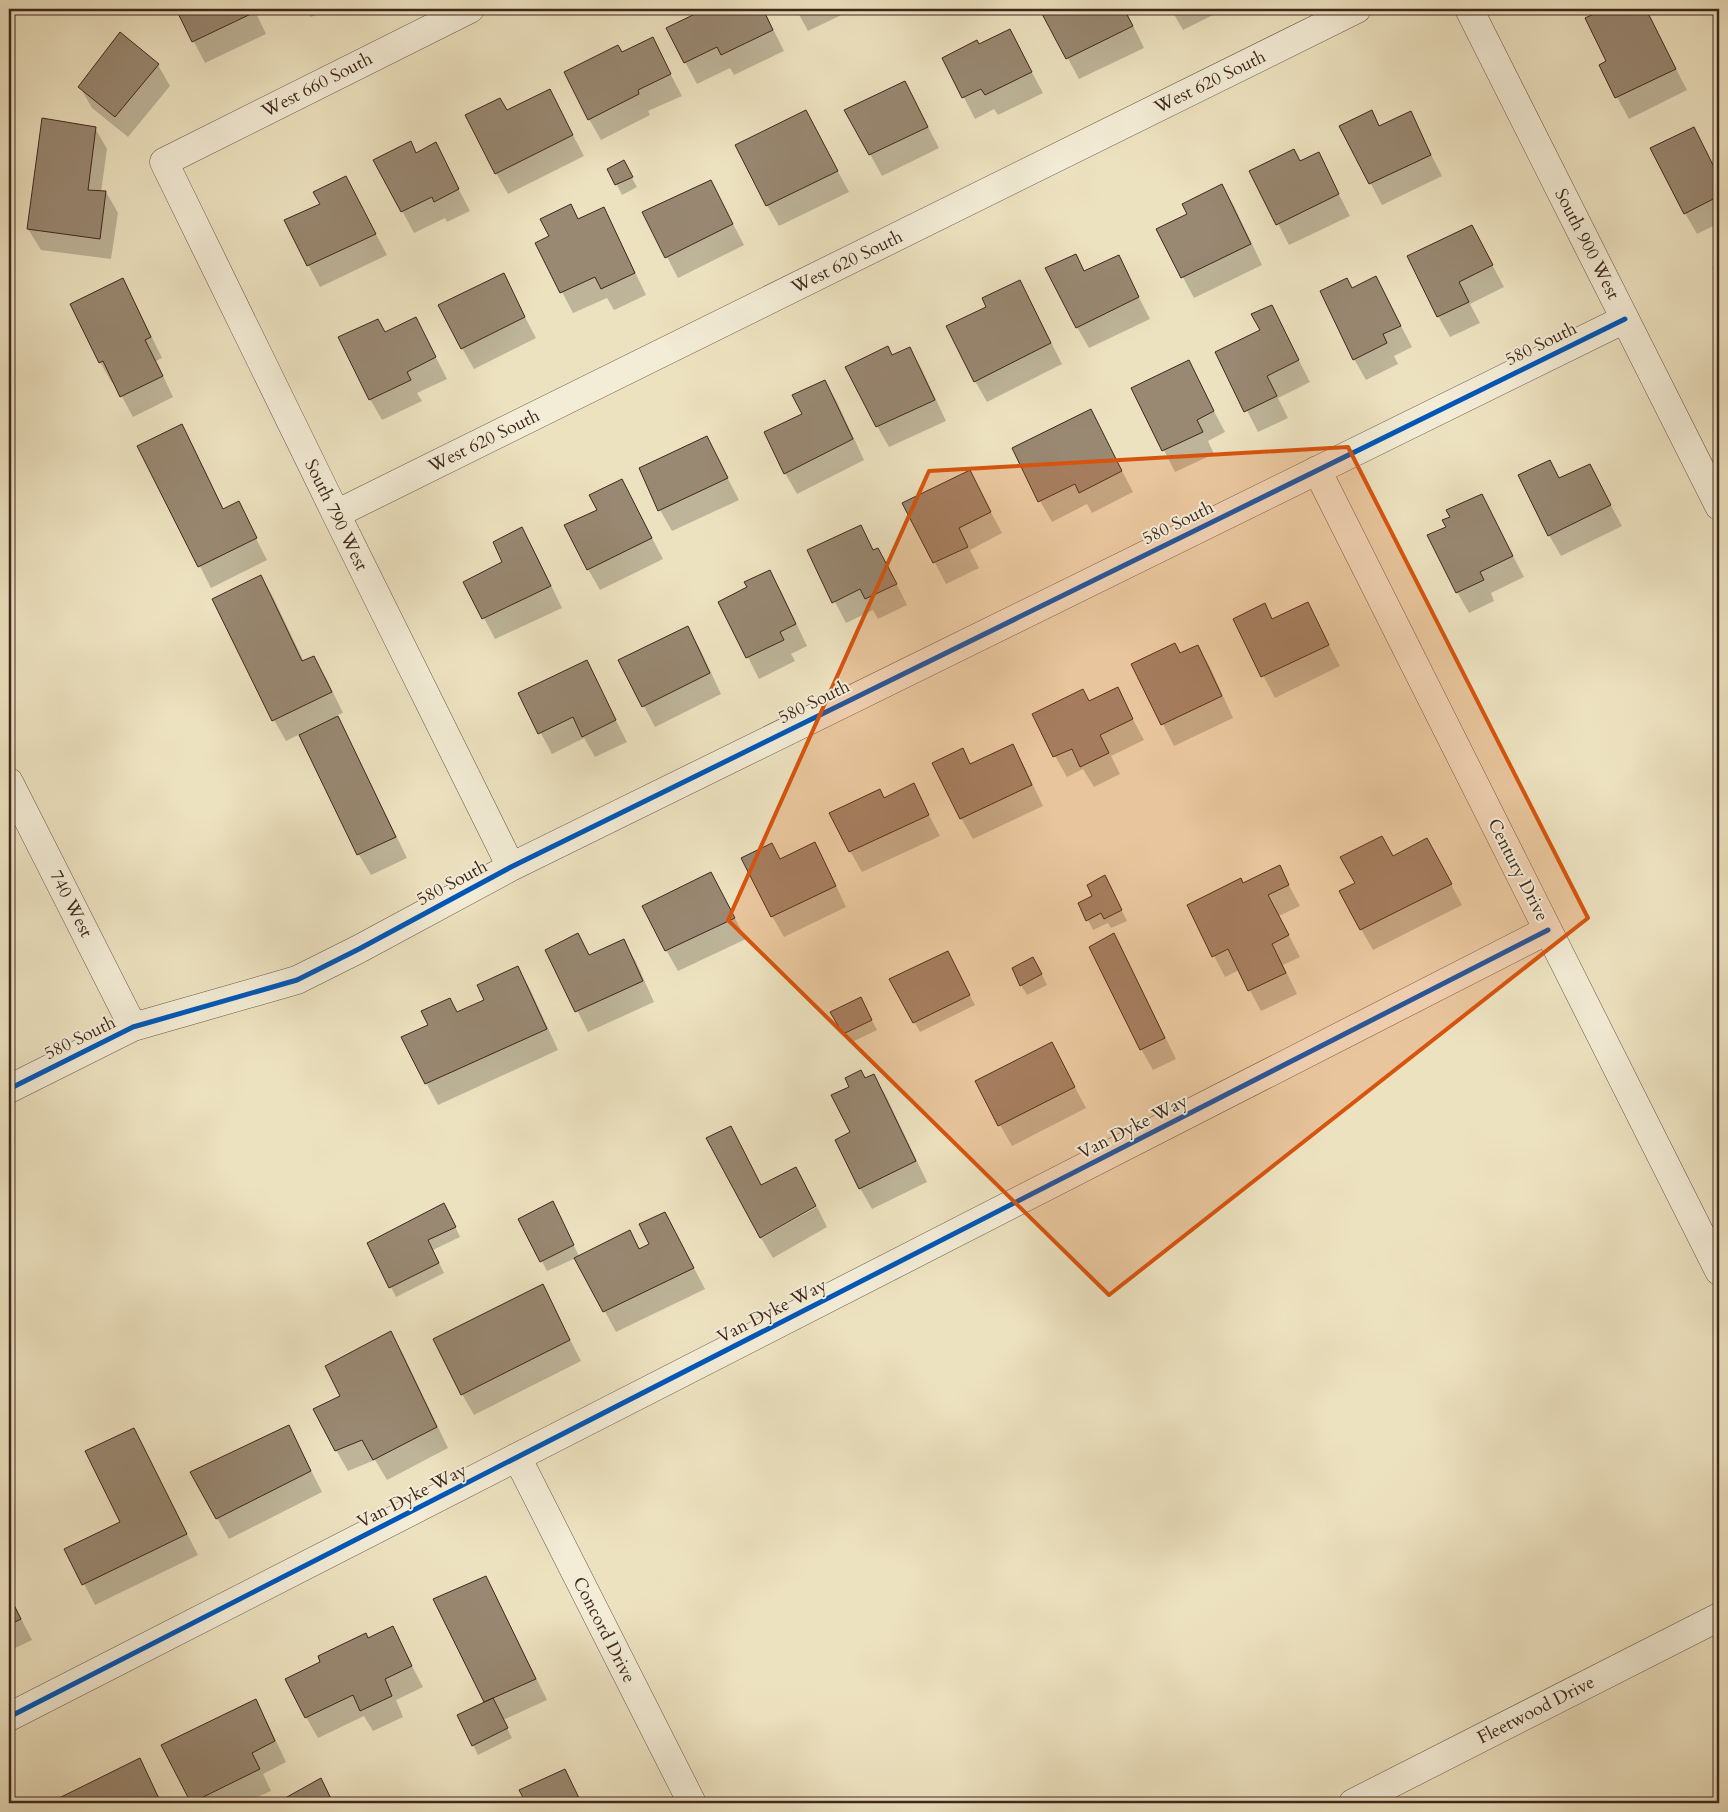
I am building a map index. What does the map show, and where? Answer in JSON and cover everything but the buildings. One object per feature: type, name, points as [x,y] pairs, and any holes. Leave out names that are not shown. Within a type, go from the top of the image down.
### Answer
[{"type":"street","name":"West 660 South","points":[[164,162],[470,9]]},
{"type":"street","name":"West 620 South","points":[[336,514],[1358,9]]},
{"type":"street","name":"South 900 West","points":[[1469,9],[1719,506]]},
{"type":"street","name":"South 790 West","points":[[164,162],[511,867]]},
{"type":"street","name":"580 South","points":[[9,1089],[133,1027],[297,980],[359,949],[511,867],[1625,319]]},
{"type":"street","name":"Century Drive","points":[[1317,470],[1719,1271]]},
{"type":"street","name":"740 West","points":[[9,782],[133,1027]]},
{"type":"street","name":"Van Dyke Way","points":[[9,1717],[1548,930]]},
{"type":"street","name":"Concord Drive","points":[[517,1458],[692,1803]]},
{"type":"street","name":"Fleetwood Drive","points":[[1352,1803],[1719,1617]]},
{"type":"highlighted area","points":[[1348,447],[1588,918],[1109,1295],[728,920],[929,471]]},
{"type":"cycle path","points":[[9,1089],[133,1027],[297,980],[359,949],[511,867],[1625,319]]},
{"type":"cycle path","points":[[9,1717],[1548,930]]}]
